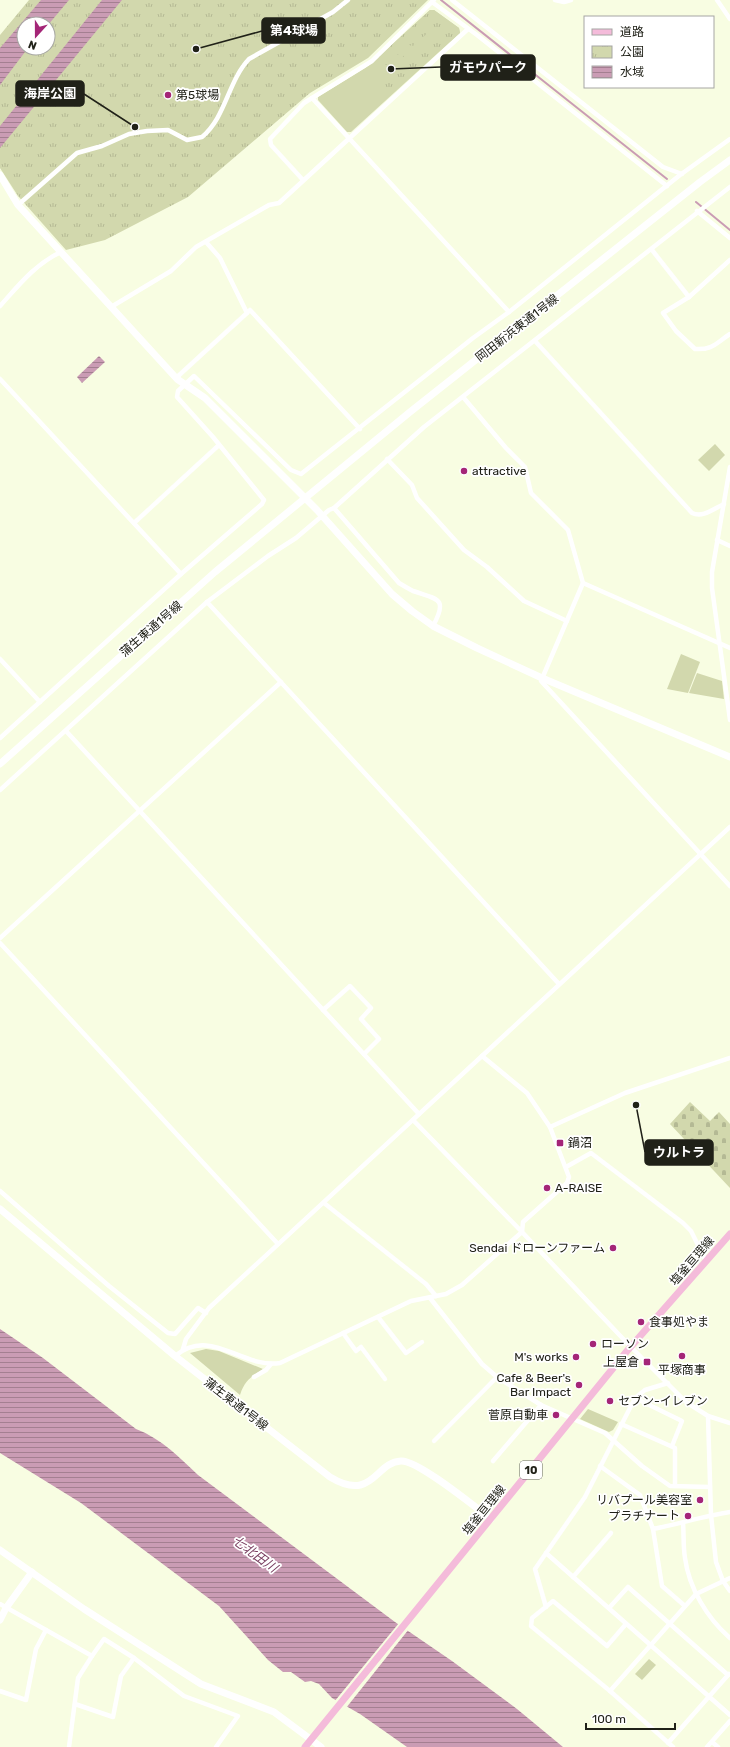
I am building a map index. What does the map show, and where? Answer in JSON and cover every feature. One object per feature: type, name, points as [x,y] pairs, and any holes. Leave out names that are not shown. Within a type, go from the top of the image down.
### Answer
[{"type":"main road","name":"塩釜亘理線","points":[[305,1747],[631,1347],[730,1234]]},
{"type":"street","points":[[18,205],[76,153],[102,146],[129,134],[147,131],[168,130],[187,140],[202,137],[216,119],[240,68],[249,59],[333,12],[348,0]]},
{"type":"street","points":[[452,0],[663,167],[682,174]]},
{"type":"street","points":[[555,0],[564,2],[571,0]]},
{"type":"street","points":[[718,0],[730,19]]},
{"type":"street","points":[[303,180],[271,145],[270,139],[299,108],[312,98],[372,60],[433,1],[666,186]]},
{"type":"street","points":[[111,307],[171,270],[196,247],[269,205],[279,203],[468,28]]},
{"type":"street","points":[[312,98],[509,312]]},
{"type":"street","points":[[0,738],[181,574],[262,504],[264,500],[177,397],[178,391],[194,376],[297,473],[304,472],[473,338],[509,312],[666,186],[730,139]]},
{"type":"street","name":"岡田新浜東通1号線","points":[[305,498],[410,412],[700,182],[730,160]]},
{"type":"street","points":[[0,175],[18,205],[176,378],[204,398],[317,510],[392,594],[412,611],[433,626],[542,678],[730,758]]},
{"type":"street","points":[[0,790],[207,602],[268,556],[296,538],[329,510],[334,508],[424,427],[652,250],[699,210],[730,187]]},
{"type":"street","points":[[699,210],[730,238]]},
{"type":"street","points":[[206,242],[220,258],[247,313]]},
{"type":"street","points":[[652,250],[689,297]]},
{"type":"street","points":[[0,306],[36,268],[48,258],[61,252]]},
{"type":"street","points":[[730,260],[689,297],[663,312],[676,331],[695,349],[706,350],[713,347],[730,334]]},
{"type":"street","points":[[176,378],[250,310],[360,429]]},
{"type":"street","points":[[535,341],[692,513],[698,516],[703,515],[724,504]]},
{"type":"street","points":[[0,378],[181,574]]},
{"type":"street","points":[[463,397],[506,448],[525,467],[531,493],[568,530],[583,583],[541,681],[730,886]]},
{"type":"street","points":[[134,523],[219,446]]},
{"type":"street","points":[[387,459],[412,485],[416,498],[464,550],[487,567],[524,601],[567,621]]},
{"type":"street","points":[[730,466],[712,572],[712,588],[721,644],[730,720]]},
{"type":"street","name":"蒲生東通1号線","points":[[0,764],[215,572],[305,498]]},
{"type":"street","points":[[334,508],[400,583],[412,590],[434,596],[437,599],[440,606],[439,614],[433,626]]},
{"type":"street","points":[[717,540],[730,546]]},
{"type":"street","points":[[583,583],[730,648]]},
{"type":"street","points":[[207,602],[559,984]]},
{"type":"street","points":[[0,659],[40,702]]},
{"type":"street","points":[[0,938],[281,682]]},
{"type":"street","points":[[66,730],[419,1114]]},
{"type":"street","points":[[176,1356],[183,1349],[186,1339],[206,1312],[730,827]]},
{"type":"street","points":[[0,943],[278,1244]]},
{"type":"street","points":[[323,1010],[350,986],[371,1008],[361,1019],[379,1039],[364,1054]]},
{"type":"street","points":[[254,1377],[271,1364],[296,1357],[411,1301],[446,1294],[462,1285],[522,1232],[523,1222],[567,1183],[569,1177],[566,1167],[550,1127],[527,1093],[482,1056]]},
{"type":"street","points":[[550,1127],[625,1093],[730,1058]]},
{"type":"street","points":[[413,1120],[631,1347],[686,1402],[708,1416],[730,1423]]},
{"type":"street","points":[[566,1167],[591,1153],[683,1223],[691,1231],[706,1261]]},
{"type":"street","points":[[0,1191],[109,1286],[168,1333],[175,1334],[198,1308],[206,1312]]},
{"type":"street","points":[[324,1203],[426,1284],[436,1296]]},
{"type":"street","name":"蒲生東通1号線","points":[[0,1209],[260,1424],[341,1483],[352,1485],[364,1484],[375,1478],[391,1464],[402,1461],[421,1468],[492,1519]]},
{"type":"street","points":[[430,1298],[482,1364],[497,1377],[541,1405],[605,1433],[648,1470],[670,1486],[710,1487]]},
{"type":"street","points":[[378,1317],[406,1353],[422,1342]]},
{"type":"street","points":[[343,1333],[356,1351],[361,1347],[385,1379]]},
{"type":"street","points":[[183,1349],[204,1344],[216,1346],[249,1360],[271,1364]]},
{"type":"street","points":[[434,1441],[497,1377]]},
{"type":"street","points":[[546,1607],[535,1569],[585,1497],[635,1398],[645,1390],[668,1383]]},
{"type":"street","points":[[635,1398],[682,1421],[672,1446],[674,1448],[675,1486]]},
{"type":"street","points":[[493,1461],[541,1405]]},
{"type":"street","points":[[708,1416],[711,1515],[716,1562],[723,1581],[730,1591]]},
{"type":"street","points":[[621,1424],[672,1446]]},
{"type":"street","points":[[600,1466],[640,1495],[653,1529],[662,1586],[685,1606]]},
{"type":"street","points":[[653,1529],[730,1512]]},
{"type":"street","points":[[683,1523],[685,1559],[696,1594],[717,1626],[730,1638]]},
{"type":"street","points":[[573,1577],[611,1533]]},
{"type":"street","points":[[0,1550],[90,1613],[201,1684],[268,1709],[280,1715],[321,1747]]},
{"type":"street","points":[[546,1553],[730,1716]]},
{"type":"street","points":[[0,1620],[3,1606],[32,1572]]},
{"type":"street","points":[[610,1691],[696,1594],[730,1578]]},
{"type":"street","points":[[609,1608],[628,1587],[729,1674],[668,1743]]},
{"type":"street","points":[[626,1624],[607,1646],[553,1601],[532,1618],[531,1626],[610,1691],[672,1747]]},
{"type":"street","points":[[3,1606],[92,1656]]},
{"type":"street","points":[[0,1691],[26,1700],[36,1649],[46,1630]]},
{"type":"street","points":[[69,1747],[78,1678],[104,1639],[134,1658],[184,1696],[238,1716],[216,1747]]},
{"type":"street","points":[[75,1704],[113,1717],[121,1676],[134,1658]]},
{"type":"street","points":[[707,1747],[730,1720]]},
{"type":"street","points":[[712,1742],[718,1747]]},
{"type":"green space","points":[[29,0],[428,0],[368,58],[310,93],[188,197],[105,240],[66,250],[18,196],[0,168],[0,35]]},
{"type":"green space","points":[[430,10],[434,10],[459,28],[460,33],[351,132],[347,132],[318,100],[318,97],[370,65]]},
{"type":"green space","points":[[430,10],[434,10],[459,28],[460,33],[387,96],[375,83],[410,50],[414,49],[431,34],[429,32],[413,46],[409,45],[377,73],[371,73],[366,68]]},
{"type":"green space","points":[[715,444],[725,455],[709,471],[698,460]]},
{"type":"green space","points":[[681,654],[700,662],[688,693],[667,689]]},
{"type":"green space","points":[[697,673],[722,681],[724,699],[689,693]]},
{"type":"green space","points":[[690,1102],[710,1121],[719,1112],[730,1124],[730,1188],[670,1124]]},
{"type":"green space","points":[[206,1349],[219,1351],[263,1369],[248,1380],[240,1395],[190,1353]]},
{"type":"green space","points":[[588,1409],[618,1422],[613,1430],[609,1432],[580,1419]]},
{"type":"green space","points":[[649,1659],[656,1665],[642,1680],[635,1674]]},
{"type":"water","points":[[41,0],[69,0],[56,16],[27,16]]},
{"type":"water","points":[[102,0],[122,0],[0,148],[0,126]]},
{"type":"water","points":[[16,29],[16,56],[22,56],[0,85],[0,48]]},
{"type":"water","points":[[99,356],[105,362],[82,383],[77,377]]},
{"type":"water","name":"七北田川","points":[[0,1329],[43,1358],[136,1429],[162,1443],[198,1475],[395,1622],[452,1661],[517,1709],[563,1747],[407,1747],[360,1714],[332,1698],[319,1684],[311,1681],[305,1682],[291,1672],[283,1672],[268,1660],[219,1606],[81,1503],[0,1453]]},
{"type":"pier","points":[[399,1623],[409,1629],[346,1708],[334,1702]]},
{"type":"waterway","points":[[441,0],[667,179]]},
{"type":"waterway","points":[[696,202],[730,230]]},
{"type":"place","name":"第4球場","points":[[196,49]]},
{"type":"place","name":"ガモウパーク","points":[[391,69]]},
{"type":"place","name":"第5球場","points":[[168,95]]},
{"type":"place","name":"海岸公園","points":[[135,127]]},
{"type":"place","name":"attractive","points":[[464,471]]},
{"type":"place","name":"ウルトラ","points":[[636,1105]]},
{"type":"place","name":"鍋沼","points":[[560,1143]]},
{"type":"place","name":"A-RAISE","points":[[547,1188]]},
{"type":"place","name":"Sendai ドローンファーム","points":[[613,1248]]},
{"type":"place","name":"食事処やま","points":[[641,1322]]},
{"type":"place","name":"ローソン","points":[[593,1344]]},
{"type":"place","name":"平塚商事","points":[[682,1356]]},
{"type":"place","name":"M's works","points":[[576,1357]]},
{"type":"place","name":"上屋倉","points":[[647,1362]]},
{"type":"place","name":"Cafe & Beer's Bar Impact","points":[[579,1385]]},
{"type":"place","name":"セブン-イレブン","points":[[610,1401]]},
{"type":"place","name":"菅原自動車","points":[[556,1415]]},
{"type":"place","name":"リバプール美容室","points":[[700,1500]]},
{"type":"place","name":"プラチナート","points":[[688,1516]]}]
